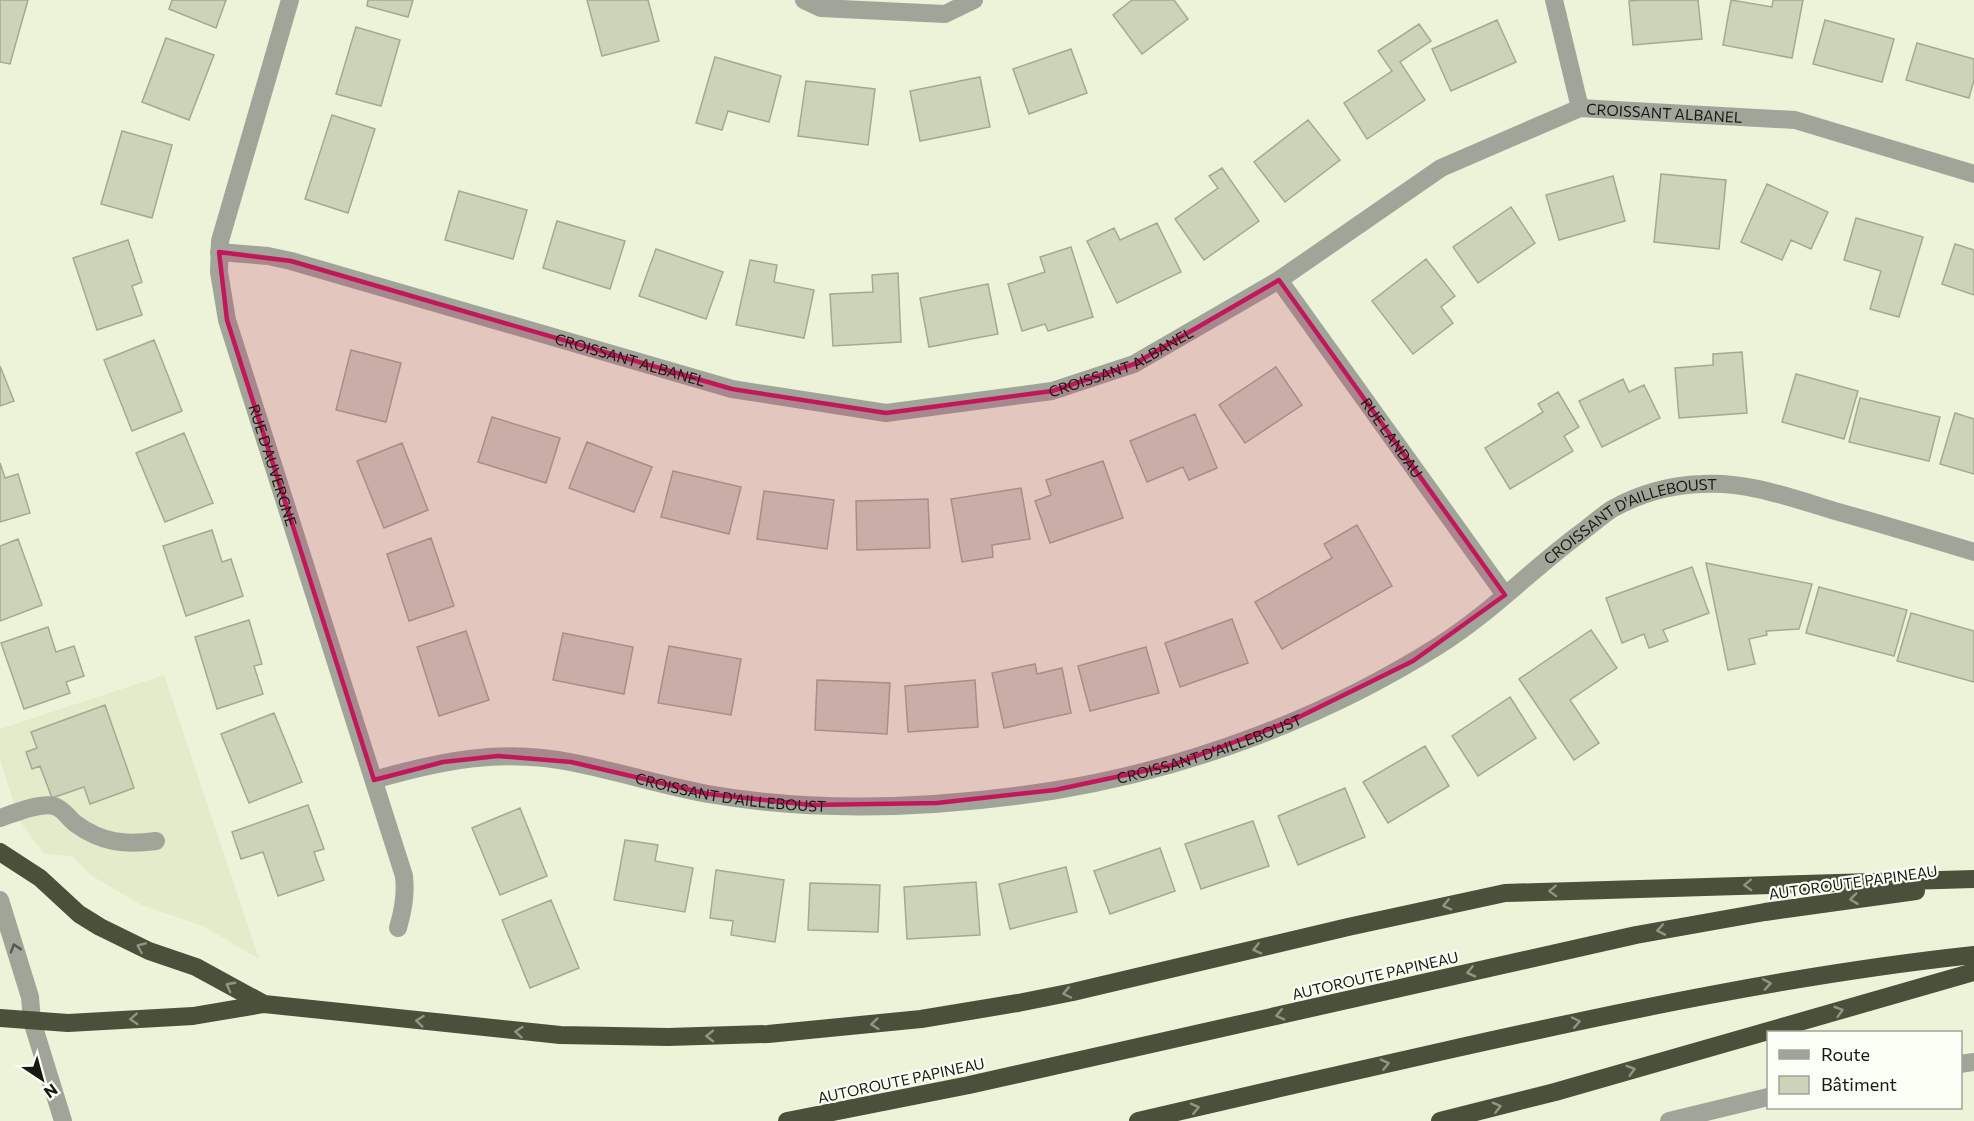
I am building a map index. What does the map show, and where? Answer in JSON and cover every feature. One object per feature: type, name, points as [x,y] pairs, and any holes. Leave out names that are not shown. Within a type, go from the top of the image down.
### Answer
[{"type":"highway","points":[[0,852],[40,878],[71,908],[100,927],[149,951],[196,967],[264,1004]]},
{"type":"highway","points":[[0,1018],[68,1023],[193,1016],[264,1004],[560,1035],[668,1037],[807,1031],[921,1019],[1062,994],[1505,893],[1974,879]]},
{"type":"highway","name":"AUTOROUTE PAPINEAU","points":[[787,1121],[969,1085],[1636,934],[1788,908],[1974,883]]},
{"type":"highway","points":[[1138,1121],[1602,1016],[1854,970],[1974,955]]},
{"type":"highway","points":[[1768,1031],[1974,972]]},
{"type":"highway","points":[[1440,1121],[1566,1089],[1767,1031]]},
{"type":"street","name":"RUE D'AUVERGNE","points":[[290,0],[220,241],[219,272],[227,320],[404,876],[404,909],[398,928]]},
{"type":"street","points":[[804,0],[821,8],[945,14],[974,0]]},
{"type":"street","points":[[1554,0],[1580,108]]},
{"type":"street","name":"CROISSANT ALBANEL","points":[[219,252],[268,256],[291,261],[732,389],[886,413],[1052,391],[1134,364],[1279,280],[1441,168],[1580,108],[1795,120],[1974,174]]},
{"type":"street","name":"RUE LANDAU","points":[[1279,280],[1505,595]]},
{"type":"street","name":"CROISSANT D'AILLEBOUST","points":[[374,780],[443,762],[471,757],[498,756],[571,762],[708,794],[811,805],[882,806],[937,803],[1055,790],[1172,765],[1291,721],[1373,683],[1442,644],[1610,510],[1652,492],[1702,484],[1754,489],[1789,497],[1974,552]]},
{"type":"street","points":[[0,818],[42,805],[54,806],[63,810],[88,832],[105,839],[128,844],[156,841]]},
{"type":"street","points":[[0,900],[30,997],[32,1021],[63,1121]]},
{"type":"street","points":[[1669,1121],[1767,1097]]},
{"type":"highlighted area","points":[[219,252],[291,261],[732,389],[886,413],[1052,391],[1134,364],[1279,280],[1505,595],[1413,661],[1291,721],[1172,765],[1055,790],[937,803],[811,805],[708,794],[571,762],[498,756],[443,762],[374,780],[227,320]]},
{"type":"shaded area","points":[[164,675],[259,959],[203,926],[141,905],[92,876],[72,856],[44,854],[19,820],[0,759],[0,729]]},
{"type":"building","points":[[0,0],[28,0],[10,64],[0,62]]},
{"type":"building","points":[[172,0],[226,0],[216,28],[169,9]]},
{"type":"building","points":[[368,0],[413,0],[408,17],[367,6]]},
{"type":"building","points":[[587,0],[648,0],[659,41],[602,56]]},
{"type":"building","points":[[1132,0],[1174,0],[1188,19],[1142,54],[1113,15]]},
{"type":"building","points":[[1698,0],[1702,39],[1633,45],[1629,1]]},
{"type":"building","points":[[1731,0],[1772,7],[1773,0],[1803,0],[1792,58],[1723,45]]},
{"type":"building","points":[[1497,20],[1516,62],[1451,91],[1432,49]]},
{"type":"building","points":[[1825,20],[1894,39],[1882,82],[1813,64]]},
{"type":"building","points":[[1419,24],[1431,41],[1400,62],[1425,100],[1367,139],[1344,103],[1392,71],[1378,51]]},
{"type":"building","points":[[356,27],[400,40],[381,106],[336,94]]},
{"type":"building","points":[[166,38],[214,55],[189,120],[142,102]]},
{"type":"building","points":[[1917,43],[1974,59],[1974,80],[1969,98],[1906,80]]},
{"type":"building","points":[[1071,49],[1087,93],[1029,114],[1013,69]]},
{"type":"building","points":[[715,57],[781,76],[769,122],[728,111],[722,130],[696,123]]},
{"type":"building","points":[[980,77],[990,127],[920,141],[910,91]]},
{"type":"building","points":[[806,81],[875,89],[868,145],[798,136]]},
{"type":"building","points":[[332,115],[375,129],[348,213],[305,199]]},
{"type":"building","points":[[1308,120],[1340,160],[1285,202],[1254,162]]},
{"type":"building","points":[[122,131],[172,145],[152,218],[101,204]]},
{"type":"building","points":[[1222,168],[1259,221],[1204,260],[1175,219],[1218,188],[1209,176]]},
{"type":"building","points":[[1661,174],[1726,180],[1719,249],[1654,242]]},
{"type":"building","points":[[1613,176],[1625,221],[1559,240],[1546,195]]},
{"type":"building","points":[[1767,184],[1828,212],[1811,249],[1791,240],[1782,260],[1741,242]]},
{"type":"building","points":[[459,191],[527,210],[513,259],[445,240]]},
{"type":"building","points":[[1511,207],[1535,243],[1478,283],[1453,247]]},
{"type":"building","points":[[1856,218],[1923,237],[1899,317],[1870,309],[1881,271],[1844,260]]},
{"type":"building","points":[[557,221],[625,241],[610,289],[543,268]]},
{"type":"building","points":[[1157,223],[1181,272],[1117,303],[1087,241],[1114,228],[1120,240]]},
{"type":"building","points":[[128,240],[142,282],[132,286],[142,315],[97,330],[73,258]]},
{"type":"building","points":[[1955,244],[1974,250],[1974,295],[1942,284]]},
{"type":"building","points":[[1071,247],[1093,317],[1048,331],[1045,324],[1022,331],[1008,284],[1045,272],[1040,257]]},
{"type":"building","points":[[656,249],[723,272],[706,319],[639,296]]},
{"type":"building","points":[[1426,259],[1455,296],[1441,307],[1453,323],[1413,354],[1372,301]]},
{"type":"building","points":[[750,260],[777,265],[774,282],[814,290],[804,338],[736,325]]},
{"type":"building","points":[[898,273],[901,342],[833,346],[830,294],[873,292],[872,275]]},
{"type":"building","points":[[988,284],[998,334],[929,347],[920,298]]},
{"type":"building","points":[[154,340],[182,411],[132,431],[104,360]]},
{"type":"building","points":[[351,350],[401,363],[386,422],[336,410]]},
{"type":"building","points":[[1742,352],[1747,413],[1679,418],[1675,368],[1713,365],[1713,354]]},
{"type":"building","points":[[0,366],[14,401],[0,406]]},
{"type":"building","points":[[1276,367],[1302,405],[1245,443],[1219,405]]},
{"type":"building","points":[[1796,374],[1858,391],[1844,439],[1782,422]]},
{"type":"building","points":[[1623,379],[1629,392],[1644,385],[1660,418],[1602,447],[1579,401]]},
{"type":"building","points":[[1558,392],[1579,427],[1564,436],[1573,451],[1510,489],[1485,448],[1543,412],[1538,404]]},
{"type":"building","points":[[1860,398],[1940,417],[1929,461],[1849,442]]},
{"type":"building","points":[[1955,413],[1974,419],[1974,474],[1940,464]]},
{"type":"building","points":[[1195,414],[1217,468],[1189,480],[1183,467],[1147,482],[1130,441]]},
{"type":"building","points":[[492,417],[560,438],[546,483],[478,462]]},
{"type":"building","points":[[184,433],[213,503],[165,522],[136,453]]},
{"type":"building","points":[[587,442],[652,467],[634,512],[569,488]]},
{"type":"building","points":[[402,443],[428,510],[384,528],[357,461]]},
{"type":"building","points":[[1103,461],[1123,518],[1050,543],[1035,501],[1051,495],[1046,480]]},
{"type":"building","points":[[0,463],[5,478],[18,474],[30,513],[0,522]]},
{"type":"building","points":[[673,471],[741,487],[729,534],[661,517]]},
{"type":"building","points":[[1021,488],[1030,539],[992,545],[993,557],[962,562],[951,499]]},
{"type":"building","points":[[764,491],[834,500],[827,549],[757,539]]},
{"type":"building","points":[[928,499],[930,548],[857,550],[856,501]]},
{"type":"building","points":[[1357,525],[1392,586],[1282,649],[1255,602],[1332,558],[1324,544]]},
{"type":"building","points":[[212,530],[222,562],[231,559],[243,596],[186,616],[163,546]]},
{"type":"building","points":[[431,538],[454,606],[409,621],[387,554]]},
{"type":"building","points":[[18,539],[42,605],[0,621],[0,546]]},
{"type":"building","points":[[1706,563],[1812,584],[1799,629],[1766,631],[1767,635],[1749,639],[1755,664],[1728,670]]},
{"type":"building","points":[[1692,567],[1709,613],[1663,630],[1668,641],[1649,648],[1644,634],[1622,643],[1606,598]]},
{"type":"building","points":[[1819,587],[1907,610],[1894,656],[1806,633]]},
{"type":"building","points":[[1911,613],[1974,631],[1974,682],[1897,661]]},
{"type":"building","points":[[1232,619],[1248,663],[1180,687],[1165,643]]},
{"type":"building","points":[[249,620],[262,664],[254,666],[263,694],[217,709],[195,637]]},
{"type":"building","points":[[48,627],[56,652],[74,646],[84,676],[66,682],[70,693],[24,709],[1,643]]},
{"type":"building","points":[[1591,630],[1617,668],[1570,700],[1599,743],[1574,760],[1519,679]]},
{"type":"building","points":[[466,631],[489,700],[439,716],[417,647]]},
{"type":"building","points":[[563,633],[633,647],[624,694],[553,680]]},
{"type":"building","points":[[669,646],[741,659],[731,715],[658,703]]},
{"type":"building","points":[[1146,647],[1159,693],[1090,711],[1078,666]]},
{"type":"building","points":[[1035,664],[1037,674],[1062,668],[1071,713],[1004,728],[992,673]]},
{"type":"building","points":[[817,680],[890,683],[887,734],[815,730]]},
{"type":"building","points":[[975,680],[978,727],[908,732],[905,686]]},
{"type":"building","points":[[1510,697],[1536,738],[1478,776],[1452,736]]},
{"type":"building","points":[[105,705],[134,788],[90,804],[84,787],[52,798],[40,766],[32,769],[26,752],[37,748],[31,732]]},
{"type":"building","points":[[274,713],[302,782],[249,803],[221,734]]},
{"type":"building","points":[[1425,746],[1449,786],[1388,823],[1363,782]]},
{"type":"building","points":[[1345,788],[1365,837],[1298,865],[1278,816]]},
{"type":"building","points":[[308,805],[324,849],[314,852],[324,880],[278,896],[263,852],[241,859],[232,832]]},
{"type":"building","points":[[520,808],[547,876],[500,895],[472,828]]},
{"type":"building","points":[[1253,821],[1269,866],[1201,889],[1185,844]]},
{"type":"building","points":[[625,840],[658,845],[655,861],[693,868],[685,912],[614,900]]},
{"type":"building","points":[[1160,848],[1175,891],[1110,914],[1094,871]]},
{"type":"building","points":[[1066,867],[1077,912],[1010,929],[999,884]]},
{"type":"building","points":[[716,870],[784,880],[775,942],[731,935],[733,921],[710,918]]},
{"type":"building","points":[[976,882],[980,935],[907,939],[904,887]]},
{"type":"building","points":[[810,883],[880,885],[878,932],[808,930]]},
{"type":"building","points":[[551,900],[579,968],[530,988],[502,920]]}]
